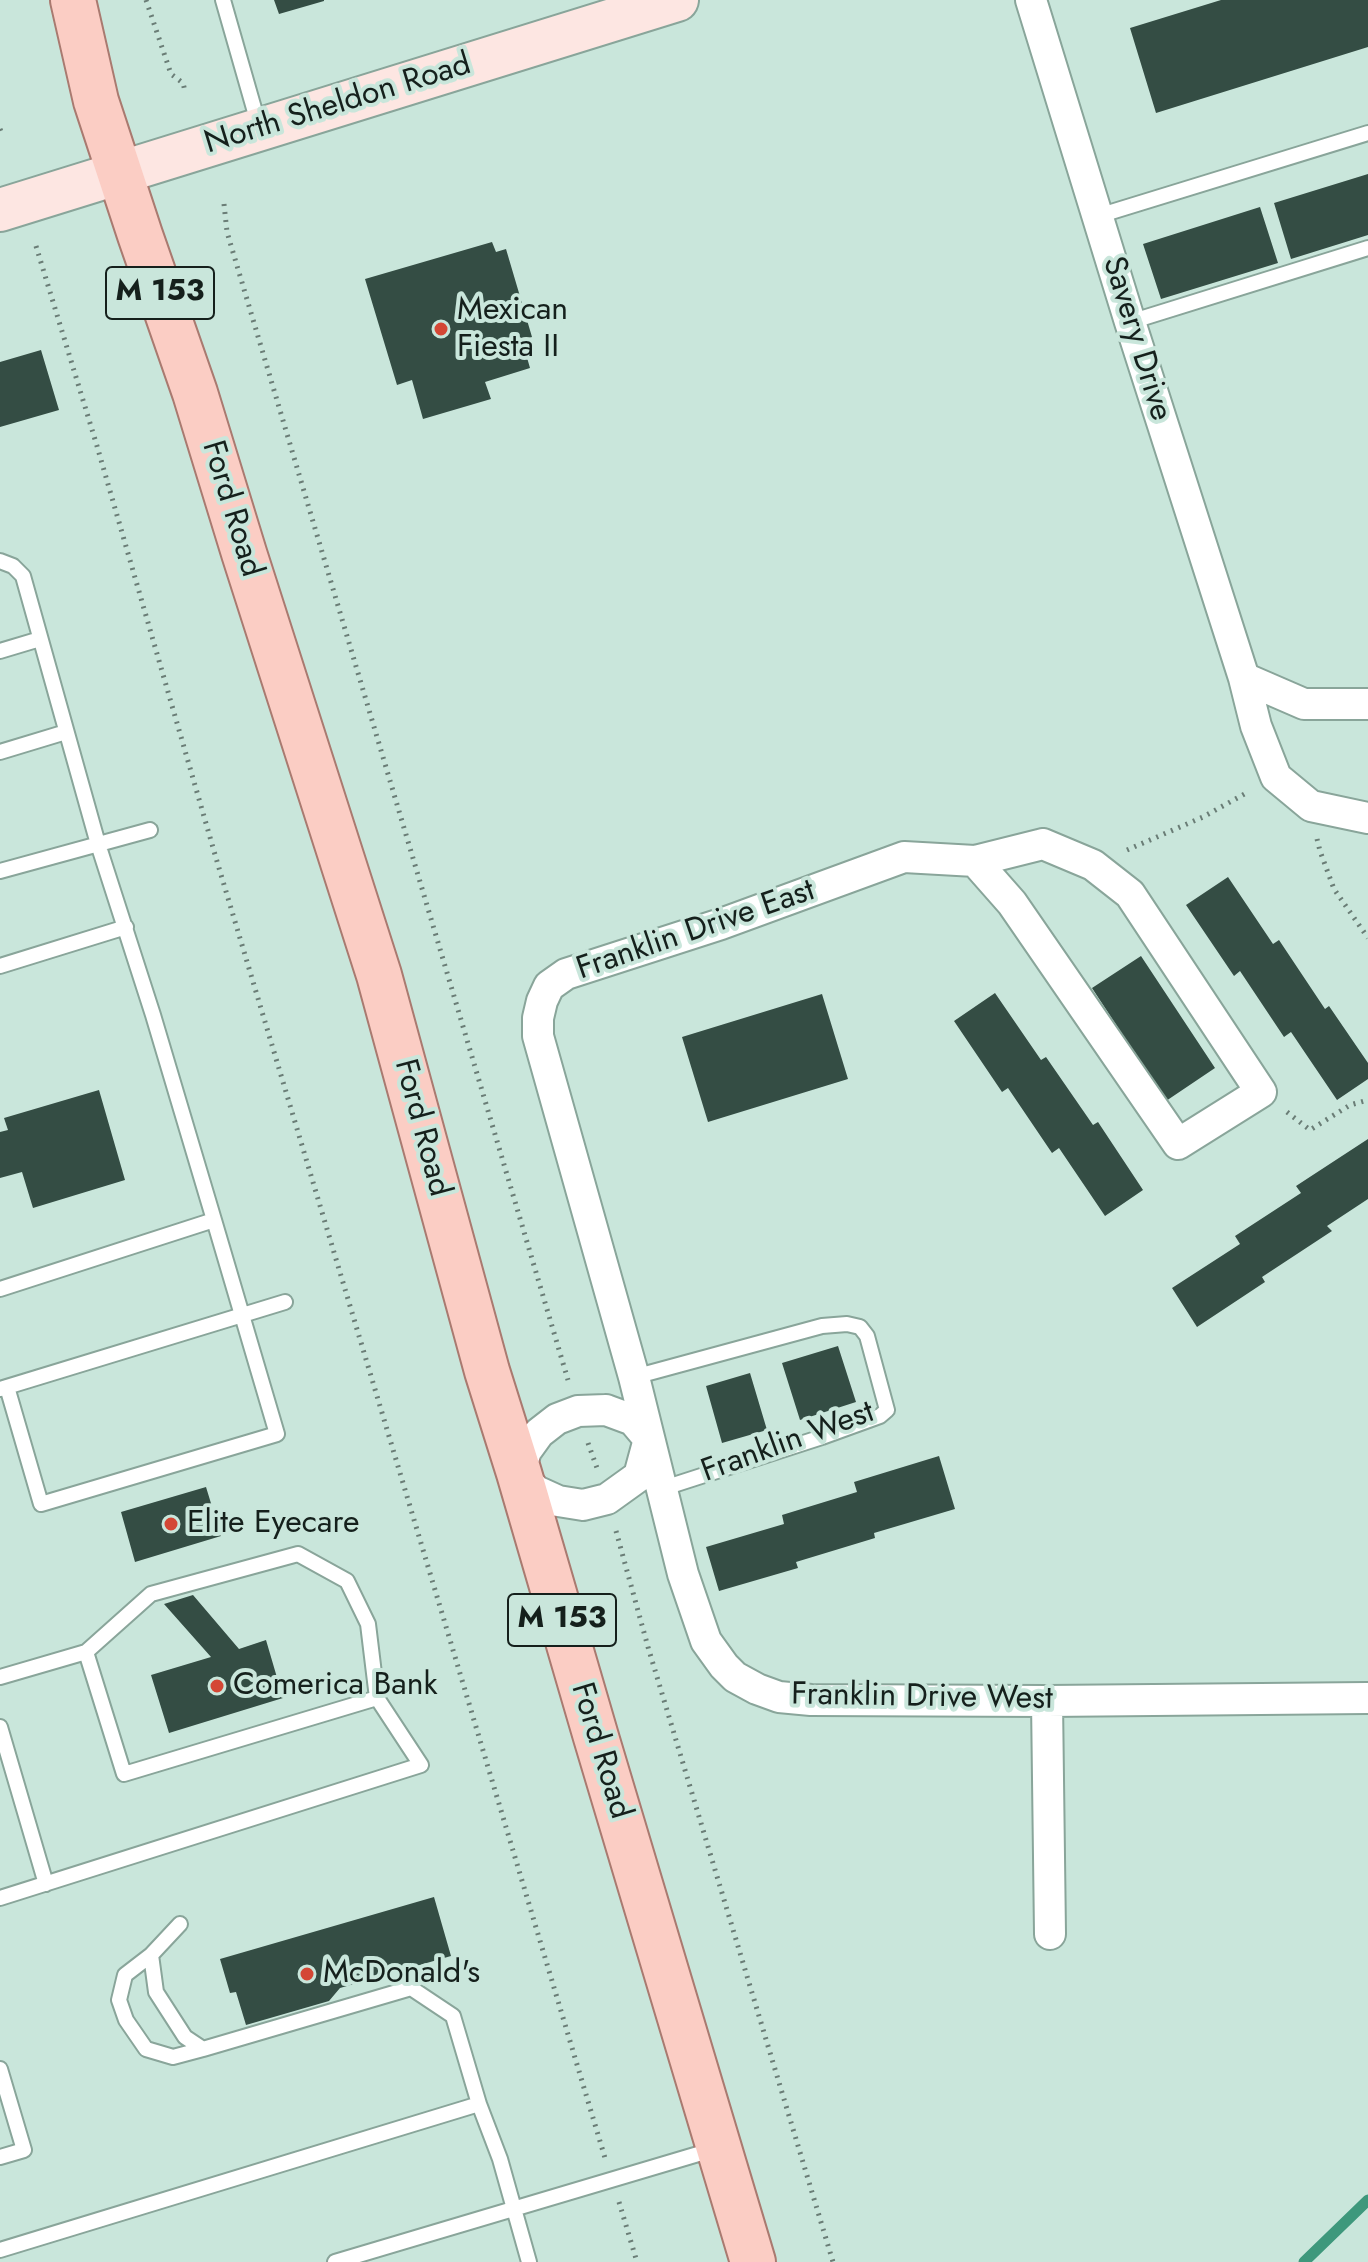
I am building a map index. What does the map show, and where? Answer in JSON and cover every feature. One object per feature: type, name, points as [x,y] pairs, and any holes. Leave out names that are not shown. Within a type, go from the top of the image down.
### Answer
[{"type":"main road","name":"Ford Road","points":[[79,2],[96,101],[195,393],[379,975],[487,1371],[753,2262]]},
{"type":"street","name":"North Sheldon Road","points":[[0,210],[677,0]]},
{"type":"street","name":"Savery Drive","points":[[1031,0],[1244,678],[1256,726],[1276,777],[1311,806],[1368,818]]},
{"type":"street","points":[[1244,678],[1304,704],[1368,704]]},
{"type":"street","name":"Franklin Drive East","points":[[649,1439],[538,1036],[542,1001],[549,986],[566,974],[721,924],[904,857],[975,861],[1043,844],[1093,865],[1130,894],[1261,1092]]},
{"type":"street","points":[[975,861],[1012,903],[1178,1144],[1261,1092]]},
{"type":"street","points":[[606,1410],[633,1420],[649,1439],[639,1476],[607,1499],[583,1505],[558,1501],[536,1491],[519,1473],[526,1451],[539,1433],[557,1419],[578,1411],[606,1410]]},
{"type":"street","name":"Franklin Drive West","points":[[649,1439],[683,1574],[706,1641],[724,1666],[746,1683],[779,1697],[811,1700],[1047,1701],[1368,1698]]},
{"type":"street","points":[[1047,1701],[1050,1934]]},
{"type":"lane","points":[[223,0],[260,130]]},
{"type":"lane","points":[[1098,216],[1368,133]]},
{"type":"lane","points":[[1130,322],[1368,248]]},
{"type":"lane","points":[[0,561],[13,566],[23,576],[98,844],[126,927],[214,1220],[241,1315],[277,1434],[41,1504],[4,1388],[241,1315],[285,1302]]},
{"type":"lane","points":[[0,651],[40,639]]},
{"type":"lane","points":[[0,752],[66,732]]},
{"type":"lane","points":[[0,871],[150,830]]},
{"type":"lane","points":[[0,966],[126,927]]},
{"type":"lane","points":[[0,1289],[214,1220]]},
{"type":"lane","name":"Franklin West","points":[[634,1377],[822,1326],[847,1324],[860,1327],[867,1336],[887,1410],[880,1416],[822,1437],[661,1489]]},
{"type":"lane","points":[[0,1677],[86,1652],[151,1594],[298,1554],[347,1581],[368,1624],[377,1698],[421,1765],[0,1898]]},
{"type":"lane","points":[[86,1652],[124,1774],[377,1698]]},
{"type":"lane","points":[[0,1727],[46,1884]]},
{"type":"lane","points":[[180,1924],[151,1955],[125,1975],[119,2000],[126,2020],[146,2049],[173,2057],[411,1988],[453,2016],[479,2104],[500,2159],[529,2262]]},
{"type":"lane","points":[[151,1955],[156,1992],[185,2037],[203,2049]]},
{"type":"lane","points":[[0,2069],[24,2150],[0,2157]]},
{"type":"lane","points":[[0,2250],[479,2104]]},
{"type":"lane","points":[[335,2262],[719,2148]]},
{"type":"path","points":[[146,0],[171,74],[183,83],[185,91]]},
{"type":"path","points":[[224,204],[227,232],[833,2262]]},
{"type":"path","points":[[36,246],[220,873],[603,2150]]},
{"type":"path","points":[[1093,865],[1203,817],[1276,777]]},
{"type":"path","points":[[1311,806],[1320,851],[1334,889],[1368,938]]},
{"type":"path","points":[[1261,1092],[1310,1130],[1350,1105],[1368,1100]]},
{"type":"path","points":[[618,2198],[637,2262]]},
{"type":"building","points":[[274,0],[324,0],[324,1],[279,14]]},
{"type":"building","points":[[1221,0],[1368,0],[1368,47],[1156,113],[1130,28]]},
{"type":"building","points":[[1368,174],[1368,235],[1291,259],[1274,203]]},
{"type":"building","points":[[1260,207],[1278,263],[1161,299],[1143,244]]},
{"type":"building","points":[[492,242],[496,252],[506,249],[532,337],[522,340],[530,368],[485,382],[491,399],[423,419],[412,380],[397,385],[365,279]]},
{"type":"building","points":[[41,350],[59,410],[0,427],[0,362]]},
{"type":"building","points":[[1228,877],[1273,944],[1279,940],[1325,1009],[1329,1006],[1368,1063],[1368,1079],[1337,1100],[1291,1032],[1284,1037],[1240,971],[1234,976],[1186,905]]},
{"type":"building","points":[[1141,956],[1215,1068],[1166,1101],[1092,988]]},
{"type":"building","points":[[995,993],[1041,1060],[1046,1057],[1093,1125],[1098,1122],[1143,1190],[1105,1216],[1059,1148],[1052,1153],[1008,1088],[1002,1092],[954,1021]]},
{"type":"building","points":[[822,994],[848,1079],[708,1122],[682,1037]]},
{"type":"building","points":[[99,1090],[125,1180],[33,1208],[22,1172],[0,1178],[0,1132],[8,1130],[4,1118]]},
{"type":"building","points":[[1368,1139],[1368,1199],[1327,1226],[1332,1231],[1262,1277],[1265,1282],[1197,1327],[1172,1288],[1240,1244],[1235,1236],[1301,1193],[1296,1186]]},
{"type":"building","points":[[838,1346],[856,1402],[800,1420],[782,1363]]},
{"type":"building","points":[[750,1373],[767,1430],[722,1443],[706,1386]]},
{"type":"building","points":[[939,1456],[955,1509],[874,1533],[875,1538],[796,1562],[798,1568],[719,1591],[706,1547],[784,1524],[782,1515],[857,1492],[854,1482]]},
{"type":"building","name":"Elite Eyecare","points":[[206,1487],[221,1536],[135,1562],[121,1512]]},
{"type":"building","name":"Comerica Bank","points":[[193,1595],[239,1649],[266,1640],[283,1698],[169,1733],[151,1675],[211,1657],[164,1604]]},
{"type":"building","name":"McDonald's","points":[[434,1897],[451,1956],[340,1988],[329,2001],[246,2025],[236,1992],[230,1993],[220,1959]]},
{"type":"waterway","points":[[1304,2262],[1368,2200]]},
{"type":"place","name":"Mexican Fiesta II","points":[[441,329]]},
{"type":"place","name":"Elite Eyecare","points":[[171,1524]]},
{"type":"place","name":"Comerica Bank","points":[[217,1686]]},
{"type":"place","name":"McDonald's","points":[[307,1974]]}]
